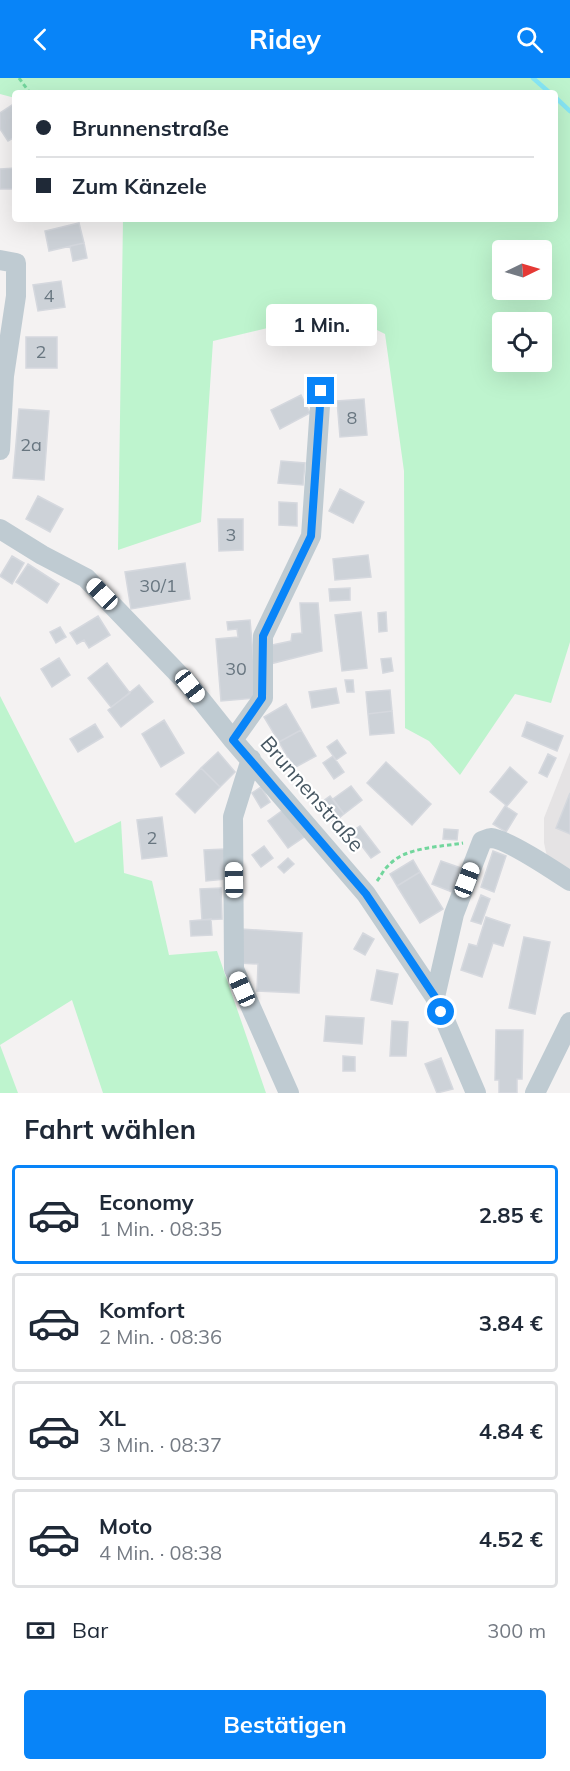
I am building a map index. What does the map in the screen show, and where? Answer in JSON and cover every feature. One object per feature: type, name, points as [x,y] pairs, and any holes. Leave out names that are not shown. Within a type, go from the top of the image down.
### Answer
[{"type":"street","points":[[0,260],[16,264],[16,296],[2,377],[0,450]]},
{"type":"street","points":[[233,740],[262,698],[263,636],[311,536],[321,391]]},
{"type":"street","name":"Brunnenstraße","points":[[0,529],[86,578],[190,686],[233,740],[366,894],[435,997],[476,1093]]},
{"type":"street","points":[[251,759],[233,817],[234,969],[289,1093]]},
{"type":"street","points":[[435,997],[454,914],[482,841],[491,838],[505,843],[536,859],[570,881]]},
{"type":"street","points":[[535,1093],[570,1022]]},
{"type":"path","points":[[366,894],[390,863],[404,855],[421,850],[482,841]]},
{"type":"shaded area","points":[[570,752],[570,875],[548,861],[544,843],[544,818]]},
{"type":"green space","points":[[0,78],[570,78],[570,642],[551,703],[515,694],[460,775],[429,741],[405,728],[404,471],[385,334],[339,311],[213,341],[201,522],[118,550],[123,222],[558,222],[558,90],[12,90],[12,97],[0,94]]},
{"type":"green space","points":[[0,696],[75,843],[121,821],[124,873],[152,881],[169,955],[217,951],[266,1093],[103,1093],[72,1000],[0,1045]]},
{"type":"green space","points":[[0,1045],[18,1093],[0,1093]]},
{"type":"building","points":[[12,105],[12,139],[8,141],[0,129],[0,113]]},
{"type":"building","points":[[12,168],[12,189],[0,189],[0,169]]},
{"type":"building","points":[[79,223],[84,243],[49,251],[45,231]]},
{"type":"building","points":[[84,243],[87,258],[73,261],[70,246]]},
{"type":"building","points":[[61,281],[65,307],[38,311],[33,285]]},
{"type":"building","points":[[26,337],[57,337],[57,368],[26,368]]},
{"type":"building","points":[[301,395],[310,413],[280,429],[271,410]]},
{"type":"building","points":[[364,399],[367,435],[340,437],[337,401]]},
{"type":"building","points":[[19,409],[49,411],[44,480],[13,478]]},
{"type":"building","points":[[281,461],[305,463],[303,485],[278,483]]},
{"type":"building","points":[[340,489],[364,502],[353,523],[329,511]]},
{"type":"building","points":[[38,496],[63,509],[50,532],[26,519]]},
{"type":"building","points":[[279,502],[297,503],[297,526],[279,525]]},
{"type":"building","points":[[218,519],[243,519],[243,550],[219,551]]},
{"type":"building","points":[[368,555],[371,577],[335,580],[333,559]]},
{"type":"building","points":[[12,556],[24,563],[12,584],[0,576]]},
{"type":"building","points":[[185,563],[190,599],[131,609],[125,572]]},
{"type":"building","points":[[28,564],[59,584],[47,603],[16,582]]},
{"type":"building","points":[[350,588],[350,600],[330,601],[329,589]]},
{"type":"building","points":[[300,603],[318,603],[322,651],[270,664],[267,646],[291,641],[292,634],[302,633]]},
{"type":"building","points":[[361,612],[367,668],[342,671],[335,615]]},
{"type":"building","points":[[386,612],[387,631],[379,632],[378,613]]},
{"type":"building","points":[[98,616],[110,635],[89,648],[84,640],[77,644],[70,633]]},
{"type":"building","points":[[250,620],[257,698],[221,701],[216,639],[238,637],[237,629],[228,630],[227,622]]},
{"type":"building","points":[[60,627],[66,637],[56,643],[50,632]]},
{"type":"building","points":[[59,658],[70,675],[52,687],[41,669]]},
{"type":"building","points":[[391,658],[393,671],[383,673],[381,659]]},
{"type":"building","points":[[107,663],[130,693],[111,707],[88,678]]},
{"type":"building","points":[[345,680],[353,680],[354,692],[347,692]]},
{"type":"building","points":[[139,685],[153,702],[121,727],[108,710]]},
{"type":"building","points":[[336,688],[339,703],[312,708],[309,692]]},
{"type":"building","points":[[390,690],[392,711],[368,714],[366,692]]},
{"type":"building","points":[[286,704],[301,730],[279,742],[264,717]]},
{"type":"building","points":[[392,711],[394,733],[370,735],[368,714]]},
{"type":"building","points":[[164,720],[184,753],[161,767],[142,734]]},
{"type":"building","points":[[527,722],[563,736],[557,751],[522,736]]},
{"type":"building","points":[[95,724],[103,737],[78,752],[70,739]]},
{"type":"building","points":[[301,730],[316,756],[294,768],[279,742]]},
{"type":"building","points":[[337,740],[346,753],[336,760],[327,747]]},
{"type":"building","points":[[218,752],[235,772],[220,787],[201,768]]},
{"type":"building","points":[[548,754],[556,758],[547,777],[539,773]]},
{"type":"building","points":[[333,756],[344,772],[334,779],[323,763]]},
{"type":"building","points":[[386,762],[431,804],[412,825],[367,783]]},
{"type":"building","points":[[510,767],[527,782],[507,806],[490,792]]},
{"type":"building","points":[[201,768],[220,787],[195,813],[176,794]]},
{"type":"building","points":[[351,786],[362,800],[344,814],[333,799]]},
{"type":"building","points":[[261,787],[270,802],[261,808],[252,793]]},
{"type":"building","points":[[570,793],[570,834],[556,828]]},
{"type":"building","points":[[330,796],[344,814],[333,823],[319,804]]},
{"type":"building","points":[[505,806],[517,814],[506,832],[493,824]]},
{"type":"building","points":[[283,810],[304,837],[288,848],[268,821]]},
{"type":"building","points":[[162,817],[167,856],[142,859],[137,820]]},
{"type":"building","points":[[360,826],[380,852],[371,858],[351,832]]},
{"type":"building","points":[[444,829],[458,830],[457,840],[443,839]]},
{"type":"building","points":[[264,846],[273,858],[261,867],[252,855]]},
{"type":"building","points":[[225,849],[226,879],[206,881],[204,850]]},
{"type":"building","points":[[493,851],[506,856],[494,892],[481,887]]},
{"type":"building","points":[[288,858],[294,864],[284,873],[278,867]]},
{"type":"building","points":[[413,860],[420,872],[397,886],[390,874]]},
{"type":"building","points":[[441,861],[461,868],[452,892],[432,884]]},
{"type":"building","points":[[420,872],[443,909],[420,923],[397,886]]},
{"type":"building","points":[[221,888],[222,919],[202,920],[200,889]]},
{"type":"building","points":[[481,895],[490,899],[481,924],[471,921]]},
{"type":"building","points":[[486,917],[510,925],[503,946],[493,943],[482,977],[461,970],[469,944],[477,946]]},
{"type":"building","points":[[211,919],[212,935],[191,936],[190,921]]},
{"type":"building","points":[[241,929],[302,933],[299,993],[257,991],[258,964],[239,963]]},
{"type":"building","points":[[363,933],[374,939],[365,955],[354,949]]},
{"type":"building","points":[[524,937],[550,942],[535,1014],[509,1008]]},
{"type":"building","points":[[377,970],[398,974],[392,1004],[371,1000]]},
{"type":"building","points":[[326,1016],[364,1018],[362,1044],[324,1041]]},
{"type":"building","points":[[392,1021],[408,1022],[406,1056],[390,1056]]},
{"type":"building","points":[[496,1030],[523,1030],[522,1079],[517,1079],[517,1093],[499,1093],[499,1080],[495,1080]]},
{"type":"building","points":[[343,1056],[355,1057],[355,1071],[343,1071]]},
{"type":"building","points":[[441,1058],[453,1089],[437,1093],[425,1064]]},
{"type":"waterway","points":[[533,78],[547,90]]},
{"type":"waterway","points":[[558,100],[570,111]]},
{"type":"route","points":[[321,391],[311,536],[263,636],[262,698],[233,740],[366,894],[435,997],[441,1012]]}]
